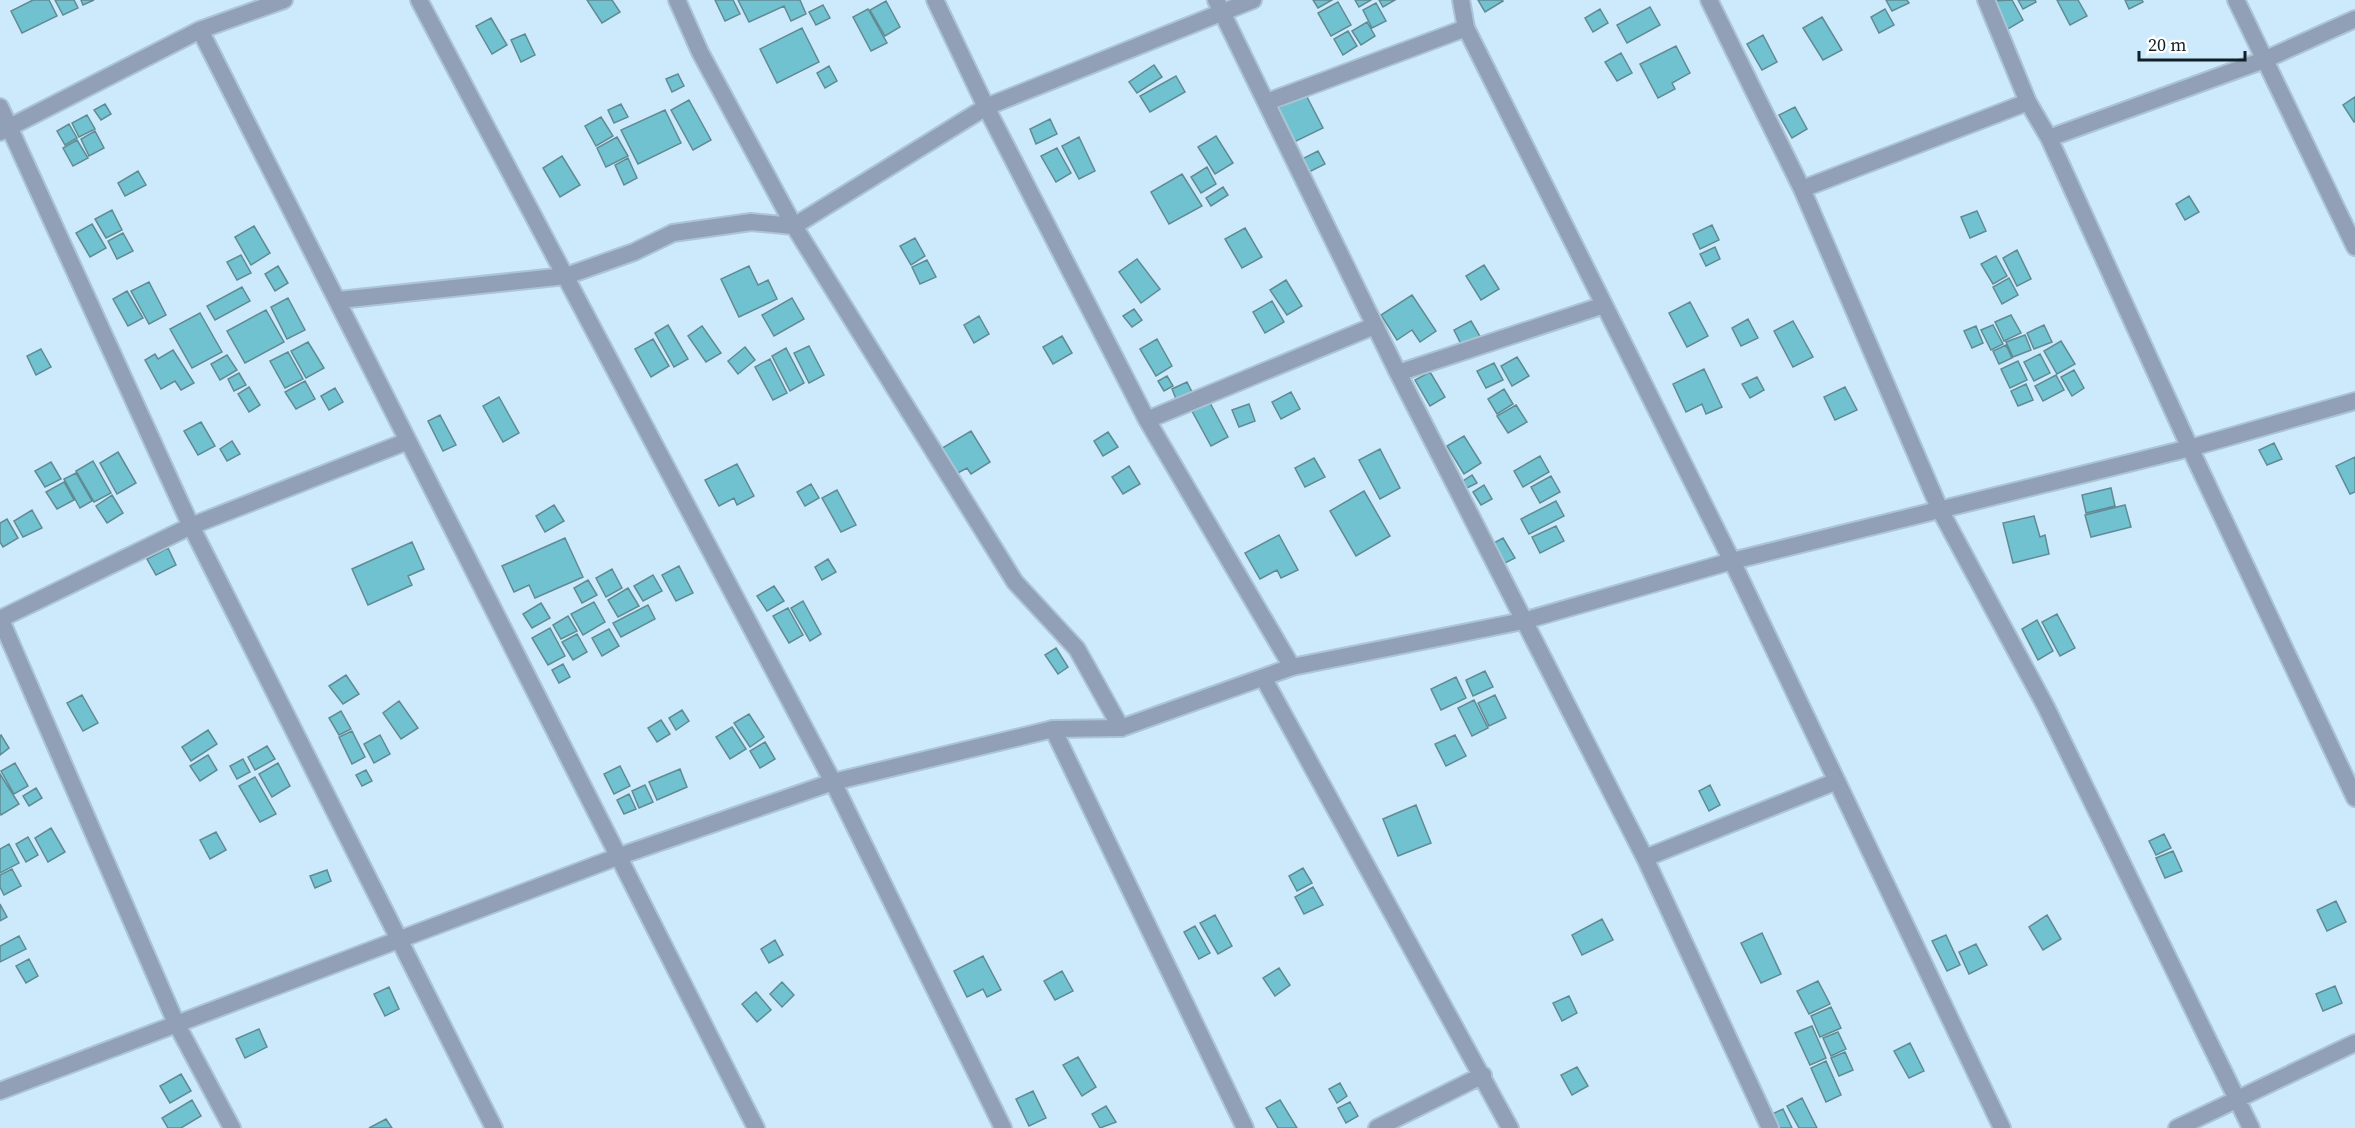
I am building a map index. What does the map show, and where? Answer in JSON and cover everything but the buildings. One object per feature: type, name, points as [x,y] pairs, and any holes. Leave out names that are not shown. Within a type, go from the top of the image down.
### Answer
[{"type":"street","points":[[5,130],[200,30],[284,0]]},
{"type":"street","points":[[419,0],[833,782],[1003,1128]]},
{"type":"street","points":[[677,0],[700,52],[794,226],[1015,582],[1077,649],[1121,728]]},
{"type":"street","points":[[935,0],[986,106],[1147,420],[1292,667]]},
{"type":"street","points":[[339,300],[566,276],[634,252],[673,233],[752,222],[794,226],[986,106],[1220,7],[1253,0]]},
{"type":"street","points":[[1461,0],[1466,28],[1732,561],[2002,1128]]},
{"type":"street","points":[[1709,0],[1802,189],[1940,510],[2046,707],[2251,1128]]},
{"type":"street","points":[[1986,0],[2028,102],[2049,138],[2190,448],[2355,798]]},
{"type":"street","points":[[2236,0],[2355,247]]},
{"type":"street","points":[[1220,7],[1374,326],[1645,858],[1770,1128]]},
{"type":"street","points":[[2049,138],[2264,60],[2355,19]]},
{"type":"street","points":[[1267,102],[1466,28]]},
{"type":"street","points":[[200,30],[339,300],[617,857],[756,1128]]},
{"type":"street","points":[[1802,189],[2028,102]]},
{"type":"street","points":[[0,107],[5,130],[192,526],[494,1128]]},
{"type":"street","points":[[1398,373],[1605,305]]},
{"type":"street","points":[[1147,420],[1374,326]]},
{"type":"street","points":[[0,1091],[617,857],[833,782],[1053,729],[1121,728],[1264,679],[1292,667],[1523,621],[1732,561],[2190,448],[2355,401]]},
{"type":"street","points":[[232,1128],[176,1023],[0,618],[192,526],[408,441]]},
{"type":"street","points":[[1264,679],[1510,1128]]},
{"type":"street","points":[[1053,729],[1245,1128]]},
{"type":"street","points":[[1645,858],[1837,781]]},
{"type":"street","points":[[2177,1128],[2355,1043]]},
{"type":"street","points":[[1377,1128],[1483,1075]]}]
